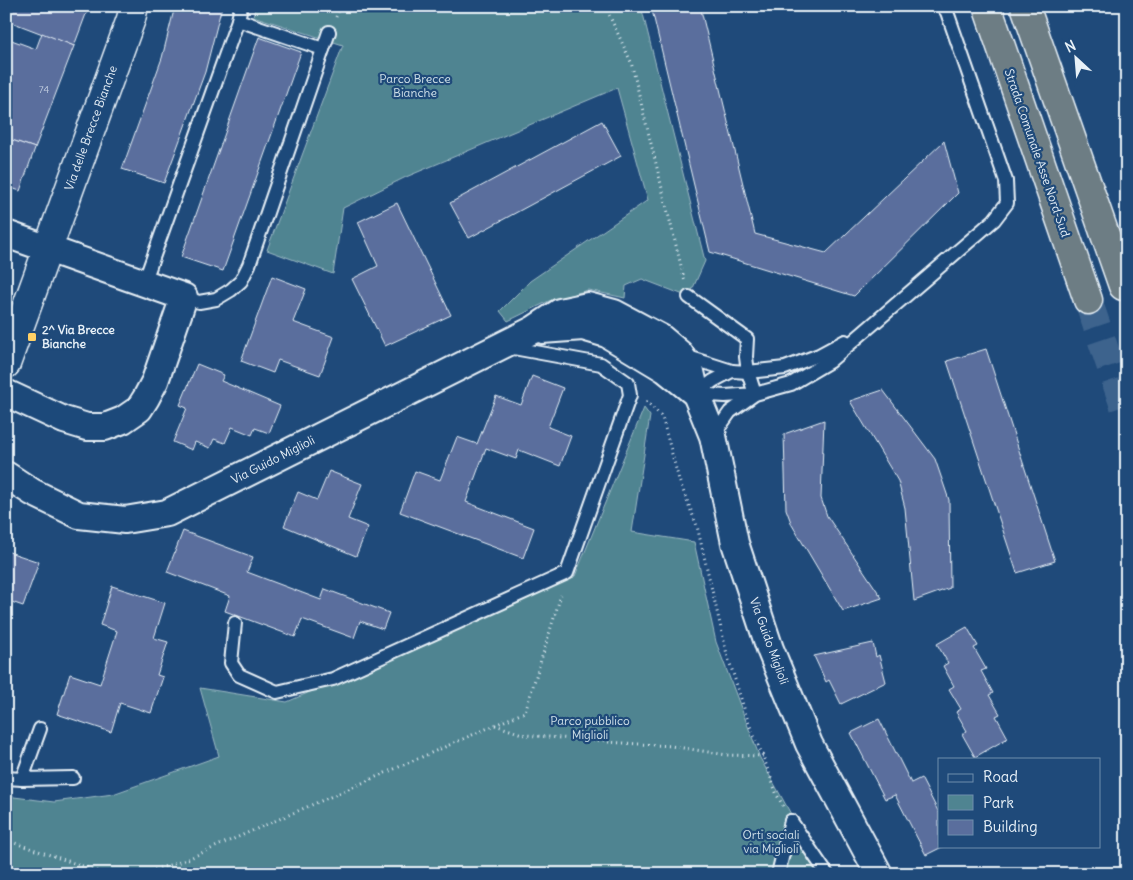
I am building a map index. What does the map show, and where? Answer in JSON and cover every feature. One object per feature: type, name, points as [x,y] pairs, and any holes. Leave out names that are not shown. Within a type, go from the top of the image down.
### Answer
[{"type":"highway","name":"Strada Comunale Asse Nord-Sud","points":[[987,6],[1088,300]]},
{"type":"highway","points":[[1025,6],[1123,286]]},
{"type":"street","name":"Via delle Brecce Bianche","points":[[6,364],[134,6]]},
{"type":"street","points":[[6,234],[184,297],[154,381],[146,398],[139,409],[123,420],[105,427],[87,428],[64,420],[6,393]]},
{"type":"street","name":"Via Guido Miglioli","points":[[6,475],[32,492],[79,515],[125,520],[167,513],[533,330],[560,312],[588,306],[614,313],[661,338],[680,354],[691,372],[696,394],[713,436],[735,543],[770,649],[809,744],[879,874]]},
{"type":"street","name":"Via Guido Miglioli","points":[[533,330],[583,327],[607,334],[665,369],[696,394]]},
{"type":"lane","points":[[144,284],[242,6]]},
{"type":"lane","points":[[696,394],[725,396],[755,394],[791,384],[830,361],[994,220],[1006,202],[1006,181],[947,12],[942,6]]},
{"type":"lane","points":[[238,20],[323,49]]},
{"type":"lane","points":[[184,297],[199,302],[216,298],[231,290],[241,280],[249,265],[329,32]]},
{"type":"lane","points":[[689,297],[747,339],[746,357],[748,372],[755,394]]},
{"type":"lane","points":[[680,354],[732,371],[748,372],[785,368],[819,355],[869,327]]},
{"type":"lane","points":[[235,624],[231,663],[240,675],[276,692],[334,679],[568,573],[630,395],[628,383],[601,364],[501,346]]},
{"type":"lane","points":[[696,394],[713,381],[732,371]]},
{"type":"lane","points":[[713,436],[730,412],[755,394]]},
{"type":"lane","points":[[22,779],[40,729]]},
{"type":"lane","points":[[6,778],[73,778]]},
{"type":"lane","points":[[778,874],[791,821]]},
{"type":"lane","points":[[791,821],[827,874]]},
{"type":"path","points":[[605,6],[631,62],[689,297]]},
{"type":"path","points":[[628,383],[662,418],[678,480],[697,526],[727,654],[749,724],[777,795],[791,821]]},
{"type":"path","points":[[135,874],[150,872],[183,861],[525,712],[568,573]]},
{"type":"path","points":[[495,725],[525,735],[671,746],[727,754],[763,756]]},
{"type":"path","points":[[6,840],[103,873],[112,874]]},
{"type":"green space","name":"Parco Brecce Bianche","points":[[256,6],[641,6],[705,261],[689,297],[642,279],[626,286],[625,298],[588,290],[549,301],[508,321],[500,311],[530,281],[648,200],[617,88],[406,177],[343,208],[333,274],[267,250],[343,45],[253,16]]},
{"type":"green space","name":"Parco pubblico Miglioli","points":[[644,408],[650,416],[632,532],[694,542],[716,642],[760,758],[824,874],[17,874],[6,870],[6,796],[54,802],[113,794],[219,756],[200,688],[287,702],[575,576]]},
{"type":"building","points":[[6,6],[89,6],[74,46],[6,20]]},
{"type":"building","points":[[175,6],[222,6],[205,72],[164,183],[122,169],[162,58]]},
{"type":"building","points":[[651,6],[700,6],[755,234],[826,253],[944,141],[958,193],[854,296],[710,252]]},
{"type":"building","points":[[42,33],[74,46],[35,148],[6,138],[6,127],[13,109],[6,107],[6,38],[36,49]]},
{"type":"building","points":[[259,37],[301,52],[223,271],[181,257]]},
{"type":"building","points":[[602,121],[621,156],[469,238],[450,203]]},
{"type":"building","points":[[6,138],[35,148],[20,191],[6,186]]},
{"type":"building","points":[[397,203],[451,315],[385,346],[352,279],[378,266],[358,222]]},
{"type":"building","points":[[272,276],[306,289],[293,322],[334,337],[320,375],[278,360],[273,373],[241,361]]},
{"type":"building","points":[[986,349],[1055,561],[1017,573],[947,361]]},
{"type":"building","points":[[197,364],[224,375],[221,381],[280,406],[269,433],[255,428],[252,435],[232,427],[225,443],[214,439],[210,448],[195,442],[192,450],[173,442],[187,408],[180,405]]},
{"type":"building","points":[[532,376],[563,388],[548,427],[571,436],[560,466],[519,450],[516,459],[486,448],[466,502],[534,528],[523,558],[400,512],[415,471],[440,480],[457,437],[477,444],[496,396],[521,405]]},
{"type":"building","points":[[883,390],[935,459],[949,500],[950,588],[914,601],[905,508],[898,481],[850,401]]},
{"type":"building","points":[[824,420],[821,498],[827,516],[882,598],[843,611],[792,525],[786,509],[784,434]]},
{"type":"building","points":[[329,471],[362,484],[348,519],[368,527],[356,556],[284,526],[298,492],[317,500]]},
{"type":"building","points":[[183,531],[253,557],[247,572],[321,600],[325,589],[389,613],[383,629],[360,621],[354,638],[302,619],[295,637],[225,611],[230,596],[167,572]]},
{"type":"building","points":[[6,551],[39,562],[23,606],[6,600]]},
{"type":"building","points":[[112,586],[165,603],[154,638],[168,642],[157,675],[163,677],[151,713],[120,703],[111,732],[57,714],[70,674],[100,684],[117,631],[100,625]]},
{"type":"building","points":[[967,627],[978,646],[974,648],[986,669],[981,671],[993,693],[989,695],[1000,714],[996,716],[1008,738],[975,757],[962,734],[967,731],[956,712],[961,709],[949,689],[954,686],[943,666],[948,663],[937,644]]},
{"type":"building","points":[[873,643],[876,657],[879,655],[886,682],[841,704],[829,680],[826,682],[814,656]]},
{"type":"building","points":[[879,719],[911,783],[921,778],[938,811],[938,848],[940,848],[926,855],[895,795],[885,799],[851,733]]},
{"type":"tunnel","points":[[1088,300],[1127,415]]},
{"type":"place","name":"2^ Via Brecce Bianche","points":[[32,337]]},
{"type":"park label","name":"Orti sociali via Miglioli","points":[[771,842]]}]
